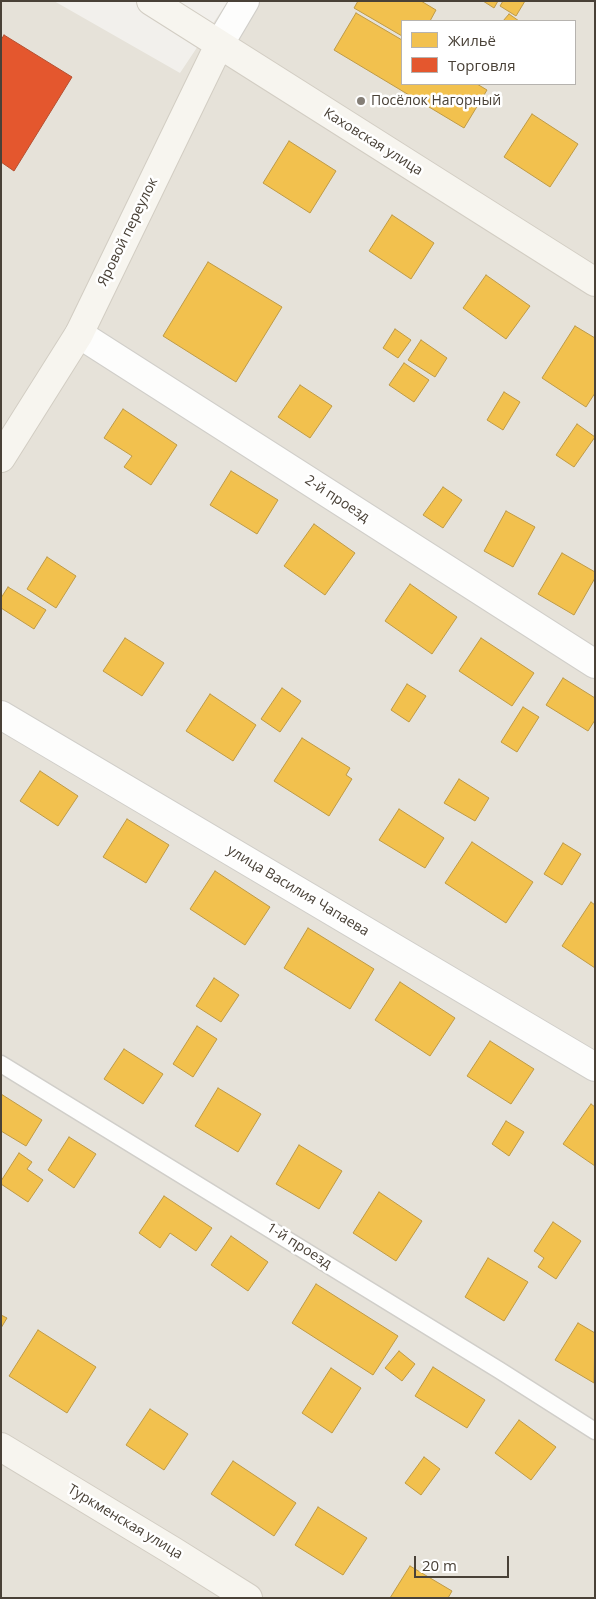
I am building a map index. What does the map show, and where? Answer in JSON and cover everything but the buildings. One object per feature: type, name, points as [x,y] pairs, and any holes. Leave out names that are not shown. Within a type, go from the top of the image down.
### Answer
[{"type":"main road","name":"Каховская улица","points":[[151,1],[595,282]]},
{"type":"main road","name":"Яровой переулок","points":[[1,458],[79,334],[219,44]]},
{"type":"main road","name":"Туркменская улица","points":[[1,1447],[248,1598]]},
{"type":"street","name":"Яровой переулок","points":[[219,44],[245,1]]},
{"type":"street","name":"2-й проезд","points":[[79,334],[595,664]]},
{"type":"street","name":"улица Василия Чапаева","points":[[1,715],[595,1067]]},
{"type":"lane","name":"1-й проезд","points":[[1,1064],[595,1431]]},
{"type":"shaded area","points":[[1,1],[54,1],[180,73],[228,1],[595,1],[595,1598],[1,1598]]},
{"type":"place","name":"Посёлок Нагорный","points":[[361,101]]}]
